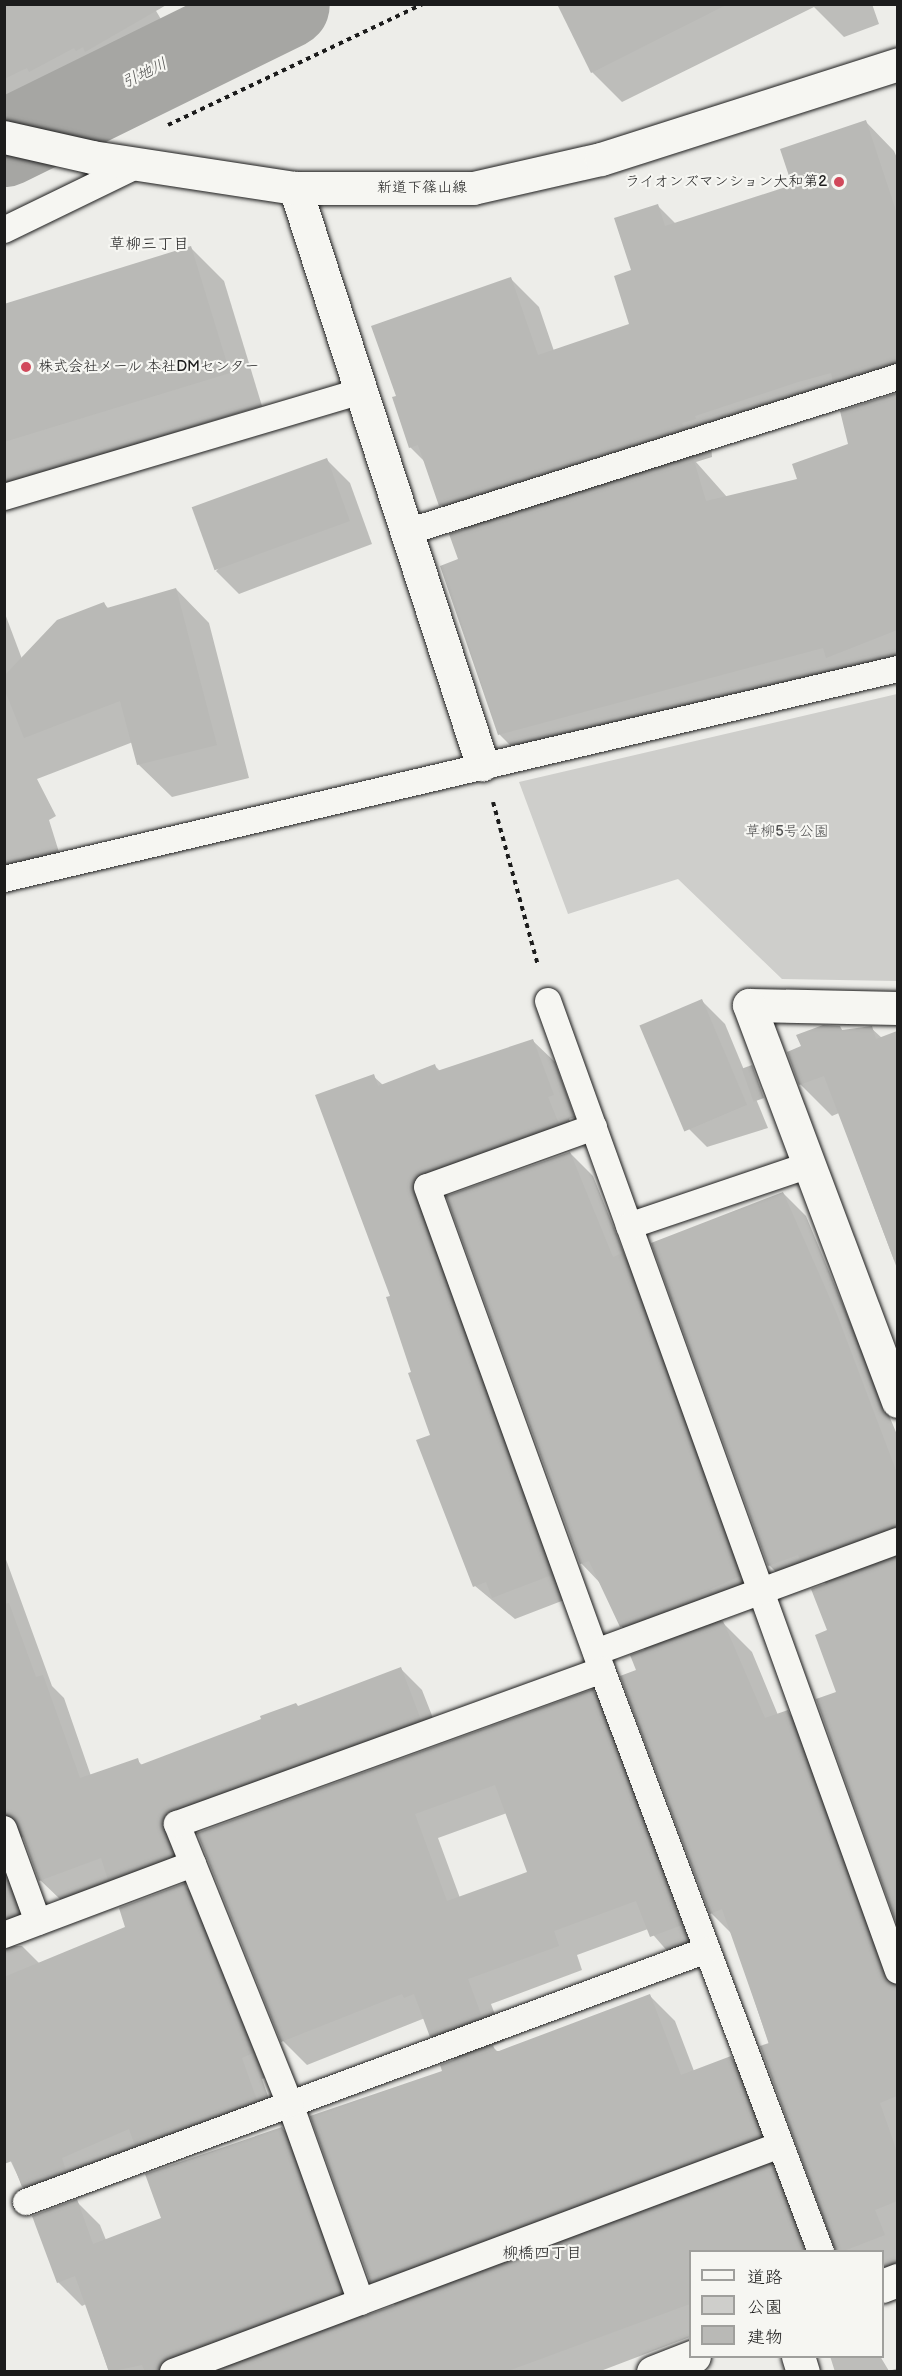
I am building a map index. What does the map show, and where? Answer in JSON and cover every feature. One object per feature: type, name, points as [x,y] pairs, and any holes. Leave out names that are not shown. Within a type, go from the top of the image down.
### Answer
[{"type":"street","name":"新道下篠山線","points":[[4,137],[92,157],[295,188],[472,188],[600,159],[897,64]]},
{"type":"street","points":[[295,188],[482,764]]},
{"type":"street","points":[[897,1008],[749,1005],[897,1401]]},
{"type":"street","points":[[658,2371],[689,2358]]},
{"type":"lane","points":[[4,230],[140,164]]},
{"type":"lane","points":[[407,532],[897,377]]},
{"type":"lane","points":[[4,497],[361,392]]},
{"type":"lane","points":[[4,879],[482,764],[897,669]]},
{"type":"lane","points":[[548,1001],[897,1971]]},
{"type":"lane","points":[[594,1127],[427,1187],[599,1661],[819,2250]]},
{"type":"lane","points":[[629,1226],[809,1165]]},
{"type":"lane","points":[[361,2302],[290,2104],[177,1824],[599,1661],[760,1590],[897,1541]]},
{"type":"lane","points":[[4,1829],[38,1922]]},
{"type":"lane","points":[[4,1935],[193,1864]]},
{"type":"lane","points":[[26,2202],[707,1950]]},
{"type":"lane","points":[[173,2372],[780,2145]]},
{"type":"path","points":[[159,130],[423,4]]},
{"type":"path","points":[[482,764],[548,1001]]},
{"type":"green space","name":"草柳5号公園","points":[[897,694],[897,981],[782,979],[678,879],[568,914],[519,782]]},
{"type":"building","points":[[4,4],[168,4],[85,52],[83,47],[76,51],[74,48],[29,72],[27,68],[4,79]]},
{"type":"building","points":[[557,4],[728,4],[591,73]]},
{"type":"building","points":[[866,120],[897,214],[897,362],[833,382],[831,373],[798,382],[695,416],[696,419],[682,423],[684,429],[439,506],[418,445],[409,448],[392,397],[396,396],[371,326],[511,277],[538,355],[629,324],[614,276],[631,270],[614,218],[658,204],[665,226],[792,185],[780,149]]},
{"type":"building","points":[[191,246],[230,373],[4,442],[4,304]]},
{"type":"building","points":[[897,393],[897,630],[826,658],[823,648],[498,735],[440,566],[458,559],[449,534],[693,457],[706,501],[797,479],[792,464],[848,444],[840,411]]},
{"type":"building","points":[[327,458],[350,521],[215,570],[192,507]]},
{"type":"building","points":[[176,588],[217,745],[137,765],[120,701],[24,738],[4,688],[4,676],[57,620],[104,602],[107,608]]},
{"type":"building","points":[[702,999],[747,1105],[684,1131],[639,1026]]},
{"type":"building","points":[[823,1025],[840,1026],[842,1030],[872,1026],[876,1039],[897,1031],[897,1259],[894,1260],[824,1076],[799,1085],[787,1052],[801,1046],[796,1035]]},
{"type":"building","points":[[533,1039],[554,1095],[548,1097],[559,1124],[422,1173],[412,1185],[552,1575],[492,1598],[486,1582],[473,1587],[416,1440],[430,1435],[408,1373],[411,1372],[386,1297],[390,1296],[315,1095],[374,1074],[378,1086],[435,1064],[437,1071]]},
{"type":"building","points":[[752,1065],[764,1098],[754,1102],[742,1069]]},
{"type":"building","points":[[570,1152],[613,1257],[623,1253],[740,1576],[711,1589],[713,1593],[620,1627],[589,1561],[580,1564],[446,1196]]},
{"type":"building","points":[[783,1192],[836,1312],[897,1473],[897,1526],[801,1561],[798,1555],[768,1566],[651,1243]]},
{"type":"building","points":[[897,1557],[897,1925],[816,1699],[836,1692],[815,1635],[827,1630],[811,1589]]},
{"type":"building","points":[[9,1603],[36,1677],[43,1675],[80,1778],[138,1758],[140,1765],[261,1719],[260,1716],[296,1703],[298,1706],[401,1667],[421,1720],[171,1810],[162,1822],[173,1855],[108,1880],[101,1858],[39,1881],[18,1823],[4,1814],[4,1604]]},
{"type":"building","points":[[723,1621],[765,1718],[788,1710],[884,1976],[897,1986],[897,2096],[880,2103],[897,2152],[897,2201],[875,2210],[885,2235],[846,2250],[835,2250],[760,2046],[769,2043],[722,1909],[710,1914],[620,1676],[636,1670],[630,1655]]},
{"type":"building","points":[[593,1689],[682,1925],[650,1937],[636,1901],[554,1931],[559,1946],[468,1979],[482,2017],[430,2037],[414,1994],[404,1998],[402,1994],[281,2042],[197,1833]],"holes":[[[495,1785],[527,1872],[447,1901],[415,1814]]]},
{"type":"building","points":[[185,1883],[253,2053],[242,2058],[257,2100],[135,2146],[129,2129],[62,2158],[66,2171],[22,2187],[12,2161],[4,2164],[4,1977],[125,1927],[119,1908]]},
{"type":"building","points":[[650,1994],[681,2075],[731,2056],[761,2136],[370,2282],[310,2116],[442,2071],[440,2065],[493,2045],[495,2051],[499,2051]]},
{"type":"building","points":[[282,2127],[342,2293],[168,2358],[158,2372],[145,2372],[142,2365],[109,2372],[75,2276],[57,2283],[32,2216],[77,2199],[93,2244],[161,2218],[145,2174]]},
{"type":"building","points":[[772,2164],[804,2250],[689,2250],[689,2304],[505,2372],[217,2372]]},
{"type":"waterway","name":"引地川","points":[[4,143],[286,4]]},
{"type":"place","name":"ライオンズマンション大和第2","points":[[839,182]]},
{"type":"place","name":"株式会社メール 本社DMセンター","points":[[26,367]]},
{"type":"district","name":"草柳三丁目","points":[[149,245]]},
{"type":"district","name":"柳橋四丁目","points":[[542,2254]]}]
